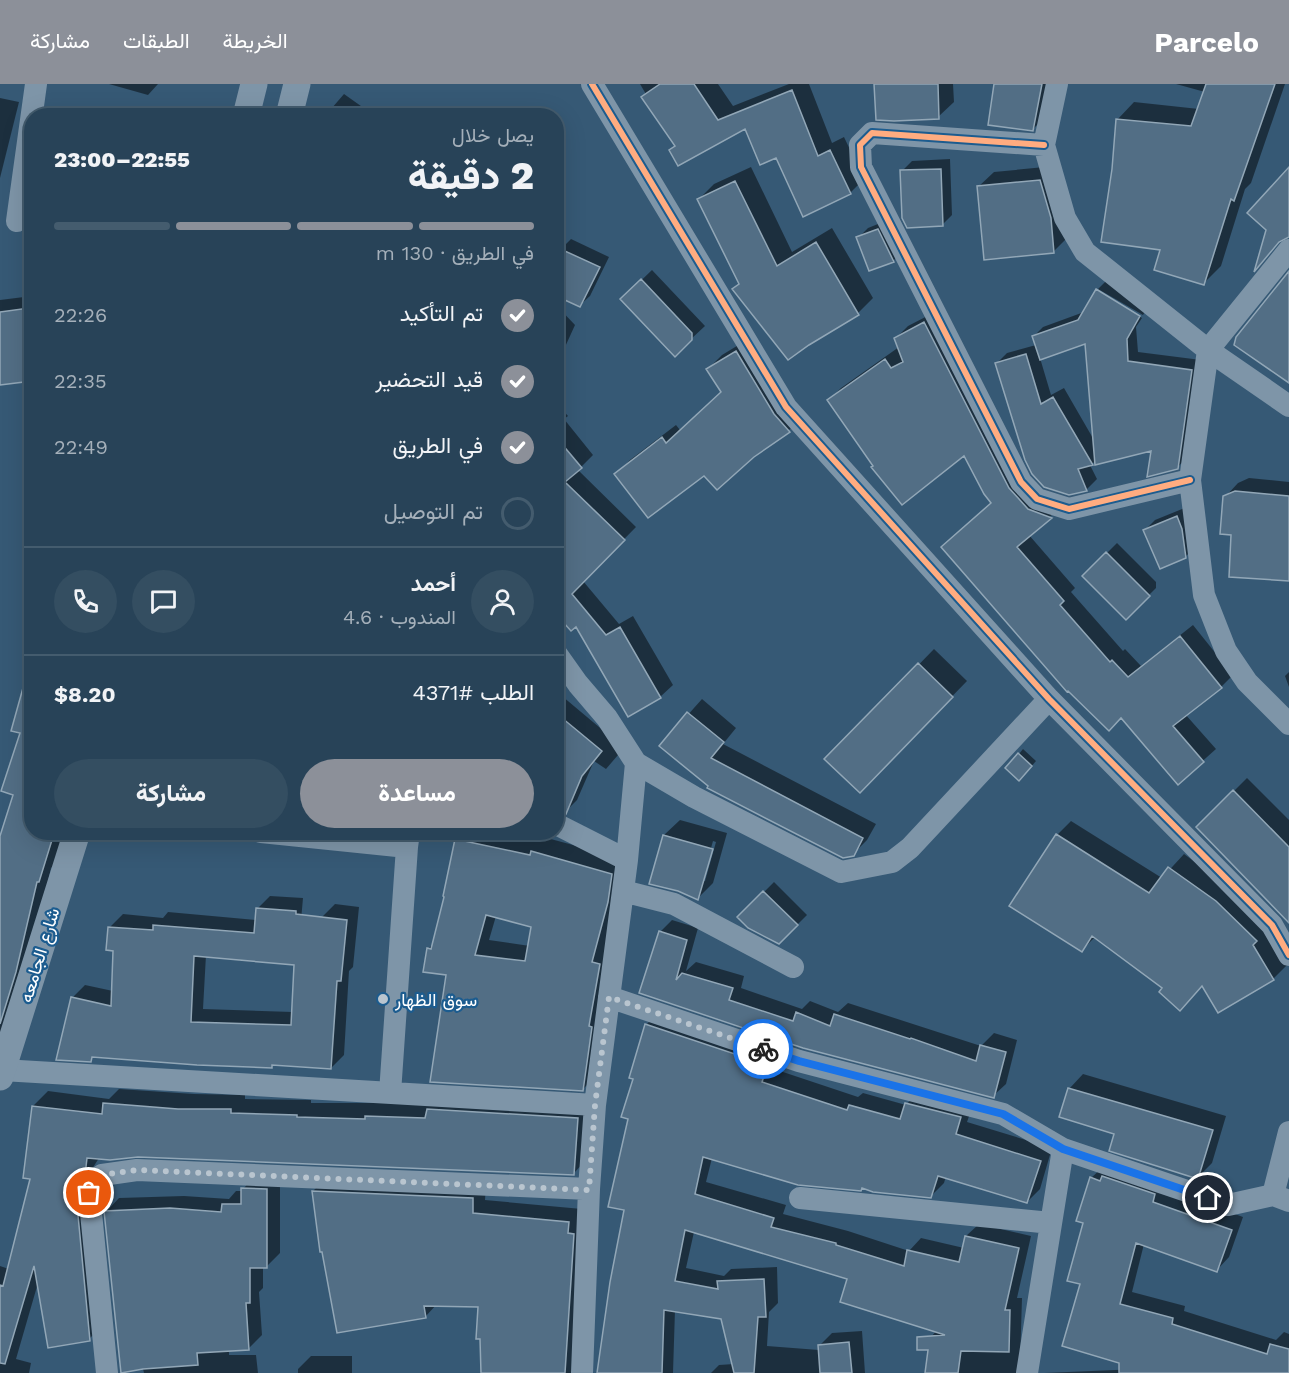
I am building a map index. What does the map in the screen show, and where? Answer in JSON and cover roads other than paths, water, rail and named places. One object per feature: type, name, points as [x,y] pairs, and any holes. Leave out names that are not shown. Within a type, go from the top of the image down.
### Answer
[{"type":"street","points":[[33,108],[36,84]]},
{"type":"street","points":[[248,108],[255,84]]},
{"type":"street","points":[[291,108],[297,84]]},
{"type":"street","points":[[592,84],[786,407],[1049,699],[1280,928],[1289,955]]},
{"type":"street","points":[[1057,84],[1044,146],[1065,218],[1085,252],[1208,350],[1289,406]]},
{"type":"street","points":[[1044,146],[872,133],[860,145],[861,167],[1021,482],[1037,499],[1069,509],[1190,480]]},
{"type":"street","points":[[16,222],[24,167]]},
{"type":"street","points":[[1289,250],[1208,350],[1190,480],[1204,595],[1226,651],[1247,682],[1289,724]]},
{"type":"street","points":[[564,664],[607,718],[636,763],[693,797],[841,872],[892,862],[910,848],[1049,699]]},
{"type":"street","points":[[582,1373],[589,1190],[595,1105],[627,860],[636,763]]},
{"type":"street","points":[[564,828],[627,860]]},
{"type":"street","name":"شارع الجامعه","points":[[1,1073],[74,840]]},
{"type":"street","points":[[390,1093],[408,840]]},
{"type":"street","points":[[623,891],[674,904],[793,967]]},
{"type":"street","points":[[609,997],[799,1061],[1003,1114],[1063,1149],[1228,1205],[1281,1198],[1289,1132]]},
{"type":"street","points":[[1,1073],[595,1105]]},
{"type":"street","points":[[1027,1373],[1063,1149]]},
{"type":"street","points":[[107,1373],[89,1193],[102,1175],[137,1170],[589,1190]]},
{"type":"street","points":[[800,1198],[1051,1223]]},
{"type":"place","name":"سوق الظهار","points":[[383,999]]}]
